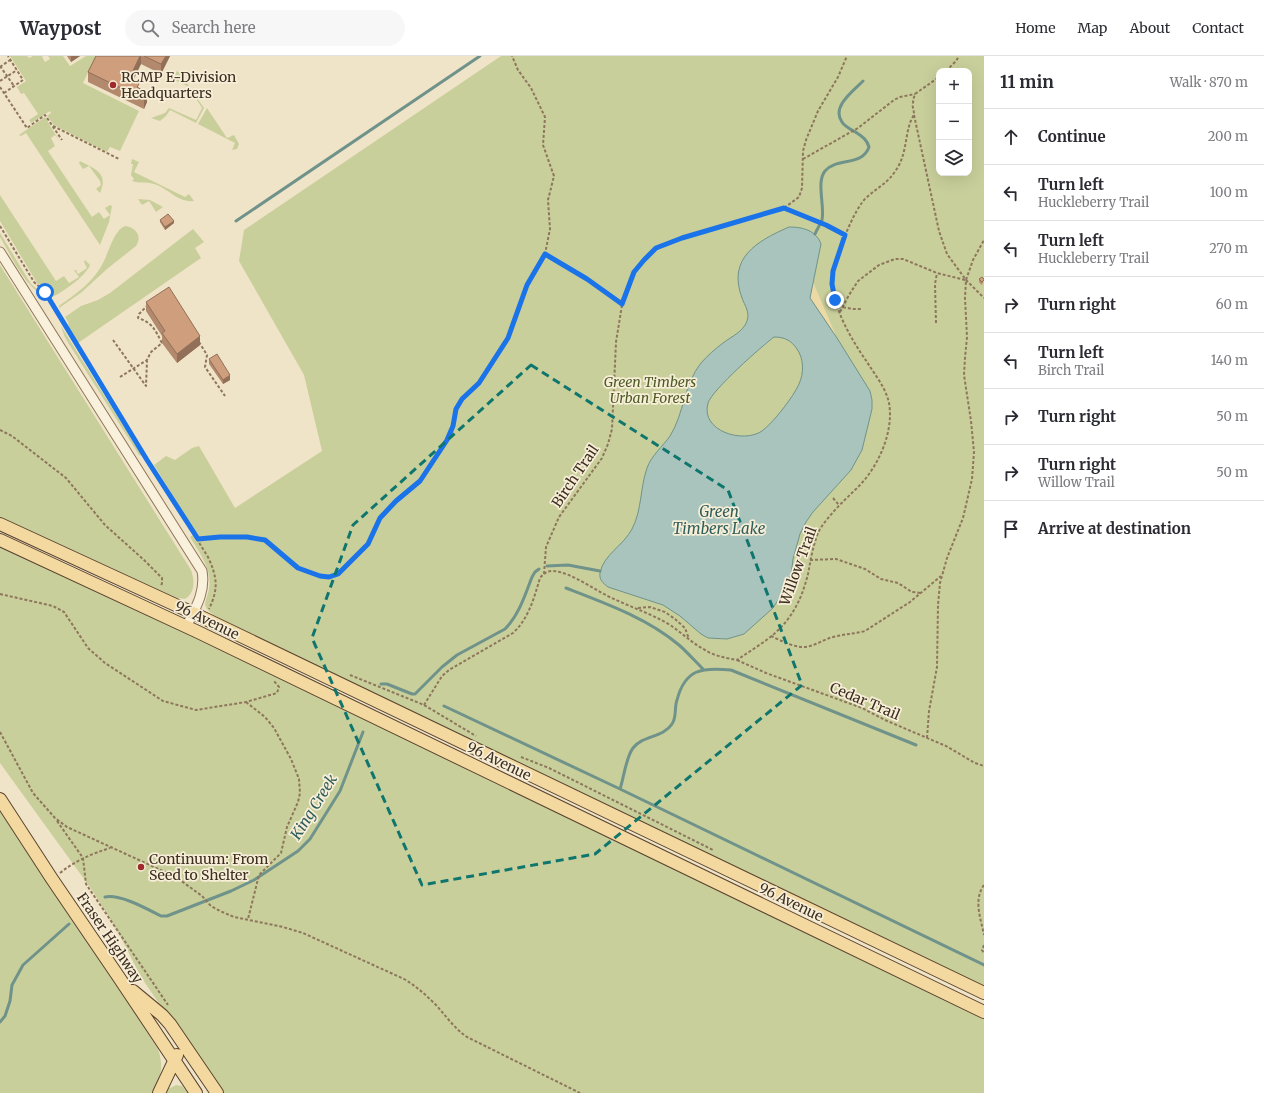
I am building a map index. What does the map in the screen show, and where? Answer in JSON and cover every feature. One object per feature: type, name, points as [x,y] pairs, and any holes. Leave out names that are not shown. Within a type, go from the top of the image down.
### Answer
[{"type":"main road","name":"96 Avenue","points":[[0,524],[193,613],[984,993]]},
{"type":"main road","name":"96 Avenue","points":[[0,540],[186,627],[984,1012]]},
{"type":"main road","name":"Fraser Highway","points":[[0,799],[196,1093]]},
{"type":"main road","points":[[118,976],[170,1024],[217,1093]]},
{"type":"main road","points":[[159,1093],[179,1050],[178,1037]]},
{"type":"street","points":[[0,252],[202,571],[202,593],[186,627]]},
{"type":"path","points":[[4,93],[23,80],[8,56]]},
{"type":"path","points":[[0,226],[34,282],[45,292],[147,460],[198,539],[247,537],[265,540],[298,568],[320,576],[329,577],[338,574],[368,544],[380,518],[396,501],[420,481],[444,446],[453,426],[456,409],[462,399],[479,383],[508,338],[527,285],[545,254],[550,229],[548,200],[554,176],[543,145],[545,117],[531,88],[518,70],[512,56]]},
{"type":"path","name":"Birch Trail","points":[[544,574],[546,547],[559,517],[602,458],[608,444],[612,429],[616,342],[622,304],[634,272],[656,248],[682,238],[784,208],[796,200],[801,193],[803,151],[811,128],[838,77],[847,56]]},
{"type":"path","points":[[949,68],[959,56]]},
{"type":"path","points":[[10,60],[0,67],[14,86]]},
{"type":"path","points":[[0,81],[17,70]]},
{"type":"path","points":[[803,159],[848,135],[894,100],[900,97],[915,94],[936,79]]},
{"type":"path","points":[[0,87],[27,128],[45,115],[62,140]]},
{"type":"path","name":"Willow Trail","points":[[737,660],[771,636],[787,620],[798,602],[807,575],[816,538],[839,505],[861,484],[872,469],[884,444],[890,415],[889,403],[884,389],[853,342],[844,324],[835,300],[832,284],[833,271],[845,235],[862,202],[882,186],[897,170],[903,156],[910,123],[914,114],[913,105],[915,94]]},
{"type":"path","points":[[914,114],[939,231],[947,254],[966,280],[984,298]]},
{"type":"path","points":[[52,125],[119,159]]},
{"type":"path","points":[[784,208],[826,225],[845,235]]},
{"type":"path","points":[[927,738],[929,711],[937,667],[938,605],[941,576],[963,518],[972,479],[974,452],[973,436],[964,375],[967,336],[965,298],[966,280],[973,260],[984,240]]},
{"type":"path","points":[[545,254],[587,279],[622,304]]},
{"type":"path","points":[[840,312],[858,281],[870,271],[887,261],[903,259],[937,273],[966,280]]},
{"type":"path","points":[[936,323],[935,284],[937,273]]},
{"type":"path","points":[[113,340],[146,386],[147,360],[151,352],[162,343],[154,327],[138,318],[143,309],[148,306]]},
{"type":"path","points":[[843,307],[862,309]]},
{"type":"path","points":[[196,337],[207,356],[205,367],[225,396]]},
{"type":"path","points":[[120,377],[147,360]]},
{"type":"path","points":[[0,430],[12,436],[66,478],[105,526],[162,578],[160,589]]},
{"type":"path","points":[[833,498],[839,505]]},
{"type":"path","points":[[810,560],[836,559],[865,569],[882,580],[898,583],[912,592],[921,593]]},
{"type":"path","points":[[476,736],[424,705],[442,676],[449,670],[513,633],[521,626],[530,610],[540,578],[544,574],[553,571],[570,576],[614,599],[637,608],[670,626],[689,640],[714,655],[737,660]]},
{"type":"path","points":[[771,636],[787,643],[805,648],[833,637],[856,634],[871,628],[921,593],[941,576]]},
{"type":"path","points":[[0,594],[53,606],[64,612],[88,648],[105,663],[163,701],[196,710],[246,702],[276,693],[279,687],[271,678]]},
{"type":"path","points":[[637,608],[650,607],[665,612],[675,618],[685,628],[689,640]]},
{"type":"path","name":"Cedar Trail","points":[[737,660],[766,673],[862,708],[885,720],[946,746],[975,763],[984,766]]},
{"type":"path","points":[[246,702],[265,718],[274,728],[291,759],[299,779],[300,793],[298,802],[287,827],[281,853],[259,875],[248,920]]},
{"type":"path","points":[[0,732],[33,793],[55,818],[83,858],[86,884],[170,1008]]},
{"type":"path","points":[[516,756],[549,768],[707,846],[718,853]]},
{"type":"path","points":[[55,818],[67,827],[110,848],[176,877],[220,911],[234,917],[283,926],[303,933],[404,979],[425,994],[455,1027],[467,1037],[580,1093]]},
{"type":"path","points":[[71,864],[110,848]]},
{"type":"path","points":[[984,885],[980,891],[978,910],[984,935]]},
{"type":"path","points":[[984,945],[982,950],[984,952]]},
{"type":"highlighted area","points":[[531,365],[728,490],[802,685],[595,854],[422,885],[312,638],[353,525]]},
{"type":"green space","points":[[10,56],[27,56],[29,58],[33,56],[43,56],[42,57],[45,62],[50,59],[48,56],[63,56],[70,66],[86,56],[96,56],[83,83],[139,111],[120,151],[110,147],[107,152],[54,125],[47,116],[51,113],[50,111],[31,123],[29,120],[38,114],[24,93],[21,94],[17,87],[26,81]]},
{"type":"green space","name":"Green Timbers Urban Forest","points":[[501,56],[984,56],[984,989],[225,621],[208,611],[205,602],[209,585],[208,571],[190,537],[196,533],[154,465],[166,456],[175,460],[192,448],[199,446],[235,508],[322,451],[304,375],[239,261],[244,230]]},
{"type":"green space","points":[[177,71],[180,73],[204,108],[196,123],[170,110],[160,121],[151,118],[165,113],[169,108],[196,120],[202,108],[189,87],[173,79]]},
{"type":"green space","points":[[207,108],[227,138],[234,135],[239,144],[237,149],[232,150],[235,143],[198,124]]},
{"type":"green space","points":[[45,117],[60,142],[55,135],[51,138],[55,146],[48,151],[92,217],[99,212],[104,219],[110,215],[105,208],[110,205],[112,206],[109,222],[100,245],[26,133],[21,136],[19,135]]},
{"type":"green space","points":[[132,159],[139,162],[134,172],[185,197],[189,194],[194,201],[178,198],[154,184],[132,181],[134,179],[131,175],[133,164],[131,164]]},
{"type":"green space","points":[[80,161],[95,169],[102,176],[103,181],[100,193],[96,189],[101,185],[100,181],[89,166],[83,169],[79,163]]},
{"type":"green space","points":[[0,195],[56,281],[64,276],[69,283],[79,277],[74,270],[76,270],[78,274],[87,268],[84,262],[85,260],[90,265],[79,279],[68,288],[52,297],[51,292],[37,283],[0,221]]},
{"type":"green space","points":[[138,199],[150,200],[163,207],[156,212],[149,201],[142,205]]},
{"type":"green space","points":[[126,226],[130,227],[137,233],[139,239],[136,246],[107,269],[82,292],[59,308],[59,306],[90,281],[95,275],[104,261],[116,235]]},
{"type":"green space","points":[[193,229],[204,242],[195,248],[201,258],[78,343],[69,328],[65,317],[81,306],[98,300],[110,293]]},
{"type":"green space","points":[[0,233],[31,284],[45,296],[38,292],[25,279],[0,237]]},
{"type":"green space","points":[[0,265],[191,570],[193,586],[191,593],[185,599],[177,598],[0,517]]},
{"type":"green space","points":[[61,326],[142,456],[139,455],[67,341]]},
{"type":"green space","points":[[0,547],[196,638],[984,1017],[984,1093],[220,1093],[141,977],[117,930],[92,890],[0,763]]},
{"type":"green space","points":[[0,805],[158,1049],[161,1061],[161,1071],[153,1093],[0,1093]]},
{"type":"green space","points":[[176,1085],[182,1086],[188,1093],[165,1093],[168,1089]]},
{"type":"sand","points":[[813,282],[837,338],[810,298]]},
{"type":"water","name":"Green Timbers Lake","points":[[789,227],[799,228],[812,232],[819,239],[821,244],[810,298],[870,391],[872,409],[862,450],[851,470],[813,512],[806,522],[800,534],[793,559],[791,575],[773,608],[744,634],[727,639],[708,638],[663,605],[608,587],[603,583],[600,573],[609,555],[624,540],[632,529],[638,514],[647,468],[651,459],[670,436],[675,427],[695,371],[708,355],[740,331],[747,321],[748,312],[738,284],[742,262],[756,245],[777,232]],"holes":[[[774,337],[784,338],[792,343],[801,357],[802,375],[793,395],[772,422],[762,431],[754,435],[734,435],[717,428],[710,421],[707,413],[708,403],[711,397],[718,388],[749,358]]]},
{"type":"building","points":[[96,56],[140,56],[129,79],[139,84],[137,87],[147,93],[144,99],[88,72]]},
{"type":"building","points":[[144,56],[166,56],[161,64]]},
{"type":"building","points":[[168,214],[174,221],[165,227],[160,220]]},
{"type":"building","points":[[982,277],[984,280],[982,282],[979,279]]},
{"type":"building","points":[[169,287],[200,336],[177,354],[162,333],[165,331],[146,302]]},
{"type":"building","points":[[217,354],[230,375],[223,380],[209,359]]},
{"type":"waterway","points":[[236,221],[480,56]]},
{"type":"waterway","points":[[815,234],[822,220],[823,214],[821,181],[825,171],[836,164],[855,160],[861,157],[866,153],[869,147],[867,142],[859,134],[845,125],[839,116],[841,105],[849,94],[863,81]]},
{"type":"waterway","name":"King Creek","points":[[547,566],[568,565],[600,571]]},
{"type":"waterway","name":"King Creek","points":[[381,684],[387,684],[415,694],[442,667],[457,655],[505,629],[518,611],[532,577],[539,569]]},
{"type":"waterway","points":[[566,588],[625,612],[667,635],[703,669]]},
{"type":"waterway","points":[[620,789],[627,762],[633,748],[642,741],[668,729],[674,721],[676,703],[680,690],[690,676],[703,670],[731,670],[916,745]]},
{"type":"waterway","points":[[444,706],[620,789],[984,965]]},
{"type":"waterway","name":"King Creek","points":[[105,897],[126,900],[161,916],[167,916],[231,891],[254,880],[298,851],[310,839],[340,791],[363,732]]},
{"type":"waterway","name":"King Creek","points":[[0,1022],[5,1016],[10,1001],[12,985],[23,965],[69,924]]},
{"type":"place","name":"RCMP E-Division Headquarters","points":[[113,85]]},
{"type":"place","name":"Continuum: From Seed to Shelter","points":[[141,867]]},
{"type":"route","points":[[45,292],[147,460],[198,539],[247,537],[265,540],[298,568],[320,576],[329,577],[338,574],[368,544],[380,518],[396,501],[420,481],[447,440],[453,426],[456,409],[462,399],[479,383],[508,338],[527,285],[545,254],[587,279],[622,304],[634,272],[656,248],[682,238],[784,208],[826,225],[845,235],[833,271],[832,284],[835,300]]}]
